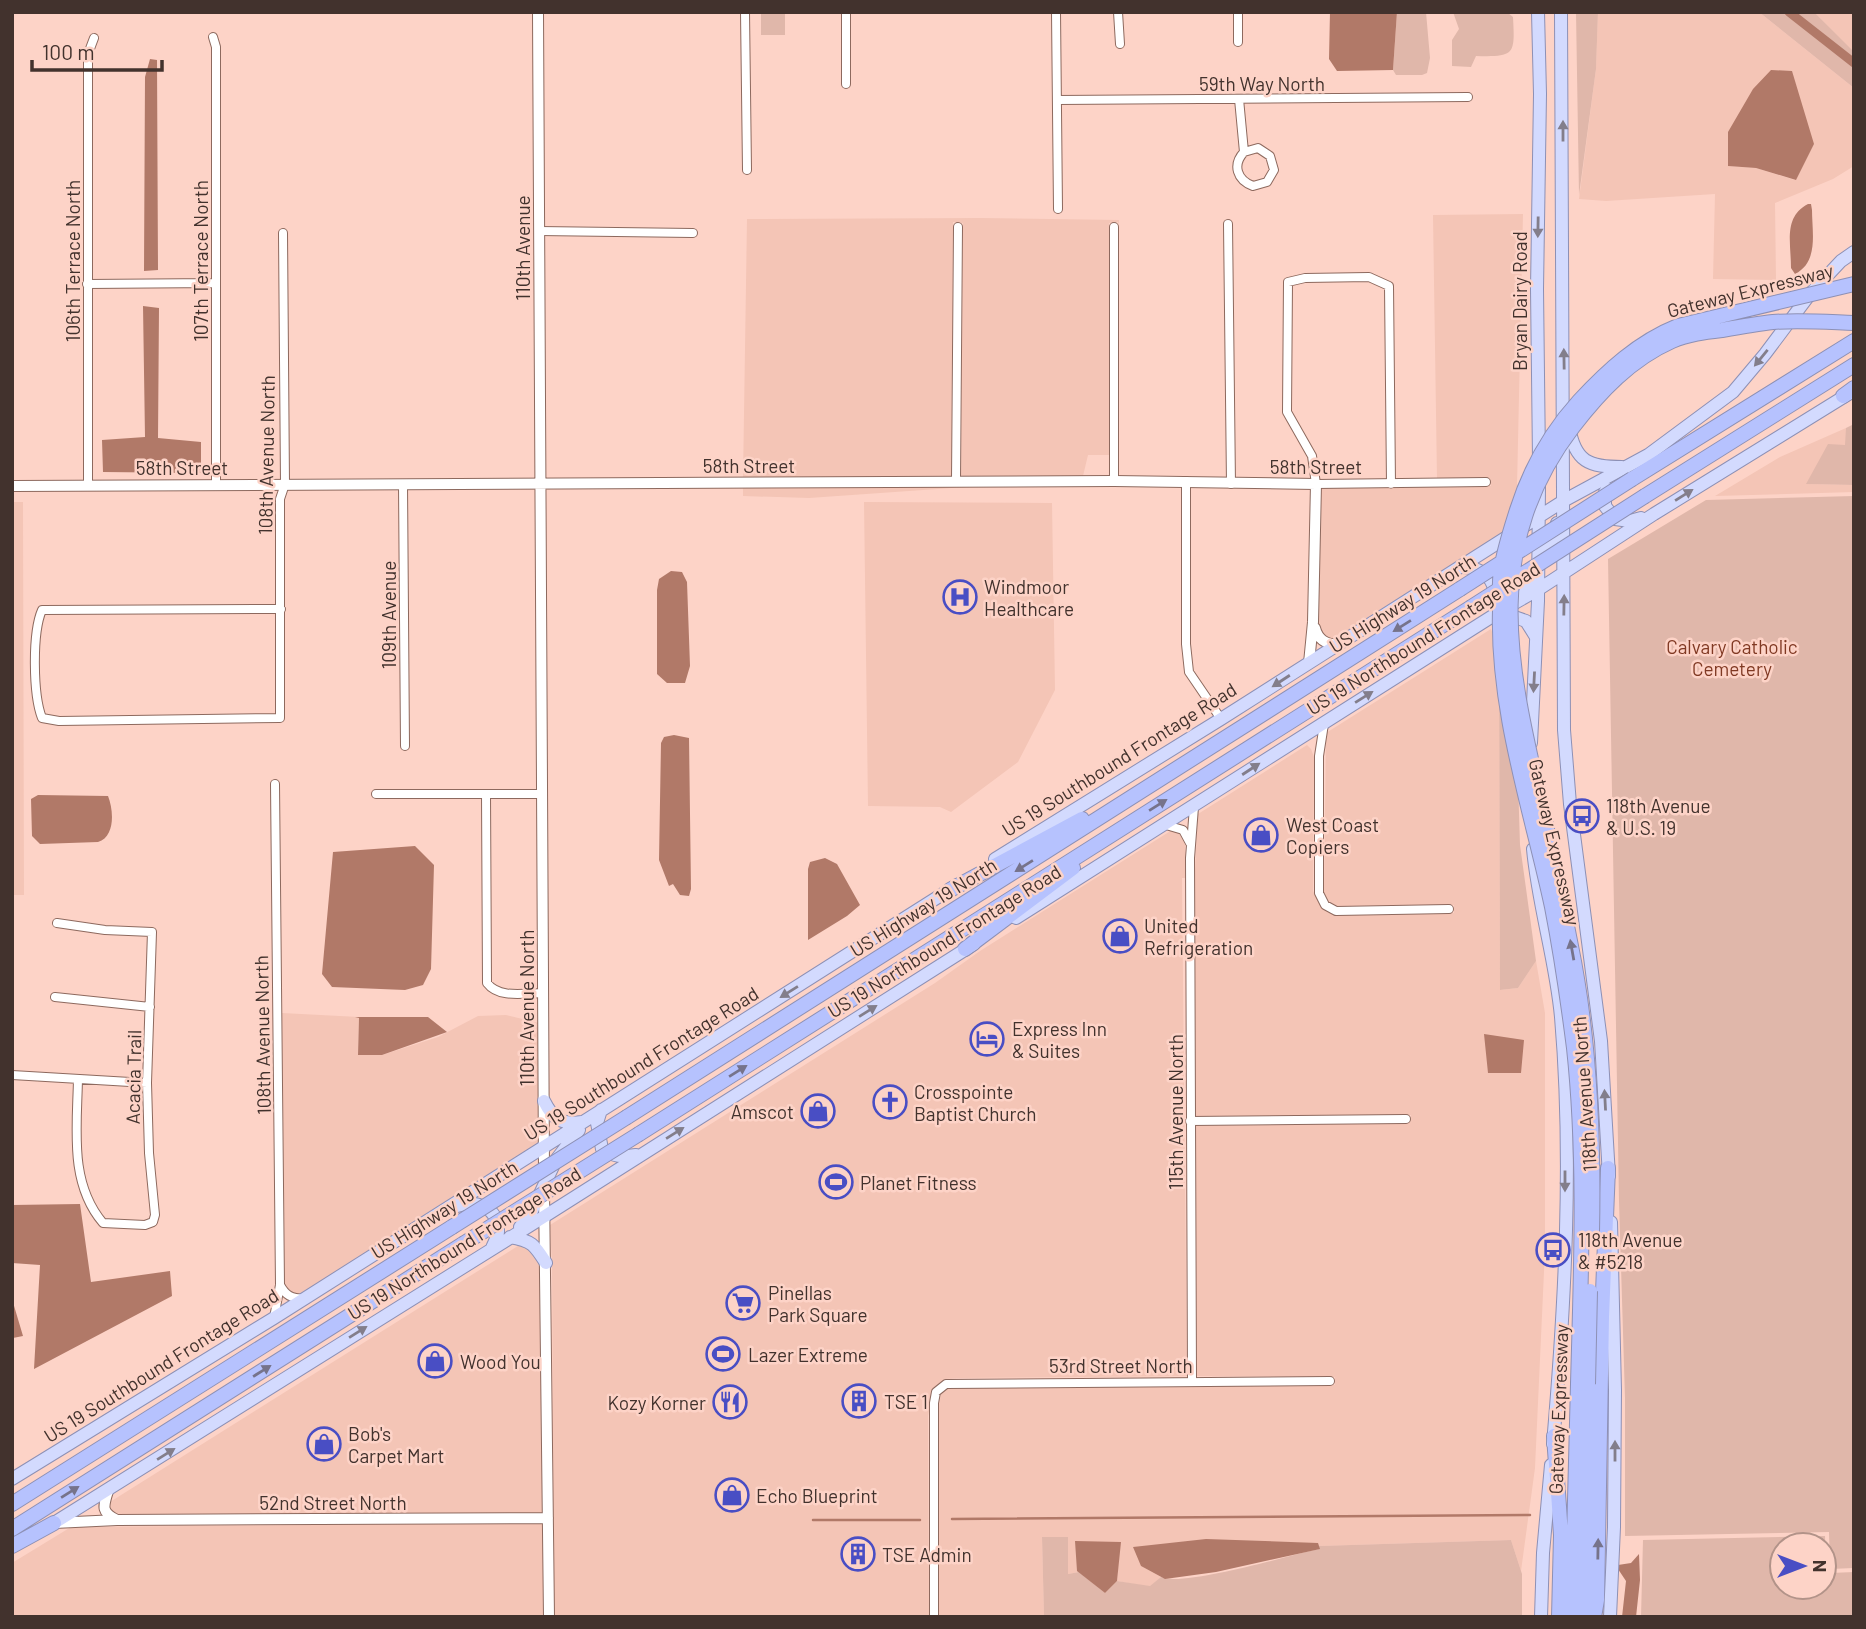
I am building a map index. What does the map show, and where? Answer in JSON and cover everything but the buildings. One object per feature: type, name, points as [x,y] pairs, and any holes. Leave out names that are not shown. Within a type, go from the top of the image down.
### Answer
[{"type":"highway","name":"Gateway Expressway","points":[[1583,1617],[1581,1137],[1574,1048],[1552,908],[1503,685],[1499,630],[1503,559],[1525,485],[1543,449],[1570,412],[1601,377],[1634,350],[1662,332],[1693,321],[1854,284]]},
{"type":"highway","name":"Gateway Expressway","points":[[1572,1617],[1592,1137],[1584,1038],[1572,949],[1518,703],[1511,655],[1510,598],[1517,546],[1532,496],[1555,451],[1596,397],[1640,359],[1672,341],[1705,332],[1774,322],[1854,323]]},
{"type":"highway","name":"US Highway 19 North","points":[[12,1502],[48,1482],[1460,589],[1629,473],[1854,341]]},
{"type":"highway","name":"US Highway 19 North","points":[[12,1528],[1854,365]]},
{"type":"highway","points":[[950,890],[1164,777]]},
{"type":"highway","points":[[965,949],[1133,821]]},
{"type":"highway","points":[[1594,1617],[1597,1600],[1602,1317],[1608,1168]]},
{"type":"highway","points":[[1554,1436],[1561,1535],[1559,1617]]},
{"type":"highway","points":[[12,1546],[54,1523]]},
{"type":"main road","name":"Bryan Dairy Road","points":[[1538,12],[1540,71],[1537,301],[1540,517],[1544,557],[1539,589]]},
{"type":"main road","points":[[1561,12],[1565,500],[1560,542],[1564,571]]},
{"type":"main road","name":"US 19 Southbound Frontage Road","points":[[14,1476],[274,1318],[1565,500],[1592,485],[1629,473],[1648,454],[1733,392],[1810,294],[1841,261],[1854,252]]},
{"type":"main road","name":"US 19 Northbound Frontage Road","points":[[54,1523],[1850,392]]},
{"type":"main road","points":[[1564,398],[1571,439],[1578,455],[1591,464],[1629,473]]},
{"type":"main road","points":[[1648,454],[1605,492],[1605,506],[1615,519],[1630,521],[1654,514]]},
{"type":"main road","points":[[1522,599],[1544,557],[1560,542],[1574,511],[1592,485]]},
{"type":"main road","points":[[1540,517],[1560,542],[1589,549],[1604,546]]},
{"type":"main road","points":[[1503,541],[1523,541],[1564,571]]},
{"type":"main road","points":[[1462,567],[1478,568],[1493,584],[1494,602],[1484,621]]},
{"type":"main road","name":"118th Avenue North","points":[[1564,571],[1565,753],[1598,1009],[1612,1235],[1615,1390],[1610,1617]]},
{"type":"main road","name":"118th Avenue North","points":[[1539,589],[1531,739],[1531,814],[1537,882],[1560,1013],[1566,1196],[1562,1313],[1543,1553],[1541,1617]]},
{"type":"main road","points":[[1499,612],[1526,621],[1536,637]]},
{"type":"main road","points":[[544,1101],[552,1115],[561,1122],[570,1124],[586,1121]]},
{"type":"main road","points":[[602,1110],[597,1123],[602,1149],[611,1155],[622,1157],[641,1154]]},
{"type":"main road","points":[[510,1237],[530,1215],[556,1160],[586,1121]]},
{"type":"main road","points":[[490,1181],[584,1183],[601,1180]]},
{"type":"main road","points":[[444,1210],[466,1203],[477,1202],[483,1205],[494,1217],[498,1232],[492,1248]]},
{"type":"main road","points":[[510,1237],[527,1240],[535,1245],[546,1263]]},
{"type":"street","name":"110th Avenue","points":[[538,12],[539,484]]},
{"type":"street","points":[[745,12],[747,170]]},
{"type":"street","points":[[846,12],[846,83]]},
{"type":"street","points":[[1056,12],[1058,209]]},
{"type":"street","points":[[1118,12],[1120,44]]},
{"type":"street","points":[[1238,12],[1238,42]]},
{"type":"street","name":"106th Terrace North","points":[[88,486],[88,54],[94,37]]},
{"type":"street","name":"107th Terrace North","points":[[214,37],[216,485]]},
{"type":"street","name":"59th Way North","points":[[1057,100],[1468,97]]},
{"type":"street","points":[[1239,99],[1244,152],[1237,165],[1241,179],[1253,186],[1267,182],[1274,170],[1270,156],[1258,148],[1244,152]]},
{"type":"street","points":[[1228,224],[1231,484]]},
{"type":"street","points":[[1114,226],[1114,481]]},
{"type":"street","points":[[956,481],[958,227]]},
{"type":"street","points":[[539,231],[693,233]]},
{"type":"street","name":"108th Avenue North","points":[[281,608],[42,610],[36,624],[36,637],[37,704],[42,718],[59,721],[280,718],[281,608],[280,499],[285,484],[283,233]]},
{"type":"street","points":[[1309,663],[1313,622],[1315,484],[1312,456],[1287,412],[1288,282],[1305,278],[1369,277],[1389,286],[1391,484]]},
{"type":"street","points":[[88,284],[216,283]]},
{"type":"street","name":"58th Street","points":[[12,486],[956,481],[1186,481],[1231,484],[1486,482]]},
{"type":"street","points":[[1186,481],[1186,644],[1189,672],[1221,719]]},
{"type":"street","name":"109th Avenue","points":[[402,484],[405,746]]},
{"type":"street","name":"110th Avenue North","points":[[539,484],[543,586],[544,1181],[549,1617]]},
{"type":"street","points":[[1313,622],[1316,635],[1338,645]]},
{"type":"street","points":[[1324,723],[1319,756],[1319,892],[1325,905],[1336,911],[1449,909]]},
{"type":"street","points":[[1298,739],[1316,746],[1319,756]]},
{"type":"street","name":"108th Avenue North","points":[[274,1318],[280,1285],[275,784]]},
{"type":"street","points":[[376,794],[543,794]]},
{"type":"street","points":[[486,794],[487,983],[492,990],[499,993],[544,993]]},
{"type":"street","name":"115th Avenue North","points":[[1192,1380],[1190,843],[1194,807]]},
{"type":"street","points":[[1166,825],[1183,830],[1190,843]]},
{"type":"street","name":"Acacia Trail","points":[[57,923],[105,930],[152,932],[147,1083],[149,1153],[155,1215],[153,1222],[145,1225],[103,1223],[83,1191],[78,1173],[78,1079]]},
{"type":"street","points":[[55,997],[150,1007]]},
{"type":"street","points":[[12,1075],[147,1083]]},
{"type":"street","points":[[1190,1121],[1406,1119]]},
{"type":"street","points":[[280,1285],[286,1295],[304,1299]]},
{"type":"street","name":"53rd Street North","points":[[934,1617],[934,1412],[936,1392],[946,1384],[1330,1381]]},
{"type":"street","points":[[108,1490],[104,1510],[117,1520]]},
{"type":"street","name":"52nd Street North","points":[[54,1523],[117,1520],[548,1518]]},
{"type":"shaded area","points":[[1330,12],[1397,12],[1393,70],[1337,71],[1329,59]]},
{"type":"shaded area","points":[[1598,12],[1759,12],[1854,88],[1854,166],[1833,179],[1775,203],[1776,280],[1713,279],[1715,194],[1606,201],[1579,199],[1596,69]],"holes":[[[1814,144],[1795,180],[1756,168],[1728,166]]]},
{"type":"shaded area","points":[[1814,12],[1854,12],[1854,52],[1851,50]]},
{"type":"shaded area","points":[[150,59],[157,60],[158,270],[144,271],[145,77]]},
{"type":"shaded area","points":[[1771,70],[1792,71],[1814,144],[1796,180],[1756,168],[1728,166],[1728,132],[1753,89]]},
{"type":"shaded area","points":[[1811,204],[1812,210],[1811,254],[1803,269],[1795,274],[1791,268],[1790,232],[1795,216]]},
{"type":"shaded area","points":[[1523,214],[1517,487],[1509,516],[1508,532],[1337,640],[1325,637],[1318,622],[1321,488],[1491,486],[1490,478],[1437,479],[1433,215]]},
{"type":"shaded area","points":[[747,219],[1119,220],[1119,225],[1118,222],[1109,223],[1109,455],[1088,455],[1083,476],[961,477],[963,223],[953,222],[951,477],[743,479]]},
{"type":"shaded area","points":[[143,306],[159,308],[158,438],[201,442],[201,473],[103,472],[102,440],[145,437]]},
{"type":"shaded area","points":[[1846,428],[1846,445],[1807,484],[1854,485],[1854,492],[1715,496],[1780,457]]},
{"type":"shaded area","points":[[980,486],[809,498],[743,496],[743,487]]},
{"type":"shaded area","points":[[12,502],[23,502],[24,895],[12,895]]},
{"type":"shaded area","name":"Windmoor Healthcare","points":[[864,502],[1052,503],[1055,690],[1018,762],[951,812],[940,807],[868,806]]},
{"type":"shaded area","points":[[671,571],[682,572],[687,582],[690,666],[685,683],[667,683],[657,674],[657,590],[659,579]]},
{"type":"shaded area","points":[[1491,629],[1499,652],[1500,990],[1518,988],[1536,961],[1545,1013],[1545,1250],[1535,1468],[1521,1571],[1511,1540],[1319,1546],[1317,1543],[1141,1566],[1161,1577],[1150,1587],[1117,1581],[1120,1542],[1077,1570],[1079,1572],[1068,1574],[1042,1538],[1044,1617],[939,1617],[939,1404],[941,1394],[948,1388],[1335,1385],[1335,1377],[1197,1376],[1195,1126],[1410,1123],[1411,1115],[1195,1117],[1195,870],[1198,814],[1307,745],[1314,757],[1313,891],[1321,907],[1336,915],[1454,913],[1454,905],[1337,906],[1329,902],[1324,892],[1326,733]]},
{"type":"shaded area","points":[[674,735],[689,738],[689,896],[680,895],[673,884],[669,886],[659,860],[661,743],[664,737]]},
{"type":"shaded area","points":[[38,795],[108,796],[112,823],[108,835],[98,842],[40,844],[32,836],[31,799]]},
{"type":"shaded area","points":[[1172,830],[1181,834],[1185,845],[1185,878],[1182,878],[1187,1376],[958,1378],[945,1379],[933,1389],[928,1416],[929,1617],[554,1617],[550,1225],[935,983],[980,951]]},
{"type":"shaded area","points":[[415,846],[434,865],[431,969],[423,985],[405,990],[332,987],[322,974],[333,852]]},
{"type":"shaded area","points":[[825,858],[837,864],[860,905],[808,940],[808,869],[810,862]]},
{"type":"shaded area","points":[[282,1013],[359,1017],[358,1054],[382,1055],[438,1037],[478,1016],[506,1015],[539,1023],[539,1145],[302,1294],[289,1292],[285,1284]]},
{"type":"shaded area","points":[[355,1017],[428,1017],[447,1032],[382,1055],[358,1055],[359,1018]]},
{"type":"shaded area","points":[[1484,1034],[1524,1040],[1521,1073],[1488,1073]]},
{"type":"shaded area","points":[[80,1204],[91,1282],[170,1271],[172,1296],[34,1369],[40,1265],[12,1263],[12,1205]]},
{"type":"shaded area","points":[[521,1244],[525,1245],[541,1264],[543,1514],[119,1516],[110,1509],[110,1502]]},
{"type":"shaded area","points":[[12,1299],[23,1336],[13,1338],[12,1337]]},
{"type":"shaded area","points":[[543,1523],[544,1617],[12,1617],[12,1563],[71,1527]]},
{"type":"shaded area","points":[[1206,1539],[1318,1543],[1320,1549],[1216,1572],[1165,1579],[1141,1566],[1133,1547]]},
{"type":"shaded area","points":[[1075,1541],[1121,1542],[1117,1581],[1105,1593],[1077,1571]]},
{"type":"shaded area","points":[[1639,1554],[1640,1580],[1636,1617],[1622,1617],[1626,1581],[1618,1565],[1631,1563]]},
{"type":"green space","points":[[761,12],[785,12],[785,35],[761,35]]},
{"type":"green space","points":[[1397,12],[1426,12],[1430,58],[1427,73],[1396,75],[1393,70]]},
{"type":"green space","points":[[1453,12],[1508,13],[1513,17],[1514,39],[1510,51],[1499,56],[1476,56],[1471,67],[1452,66],[1452,40],[1459,29]]},
{"type":"green space","points":[[1576,12],[1598,12],[1596,69],[1579,195]]},
{"type":"green space","points":[[1759,12],[1814,12],[1854,52],[1854,88]]},
{"type":"green space","points":[[1854,424],[1854,485],[1806,484],[1828,444],[1845,445],[1846,428]]},
{"type":"green space","name":"Calvary Catholic Cemetery","points":[[1854,496],[1854,1568],[1838,1569],[1838,1531],[1625,1536],[1625,1398],[1608,559],[1706,500]]},
{"type":"green space","points":[[1499,652],[1517,747],[1520,845],[1536,961],[1518,988],[1500,990]]},
{"type":"green space","points":[[1042,1537],[1068,1537],[1068,1574],[1079,1572],[1105,1593],[1117,1581],[1150,1586],[1161,1577],[1191,1578],[1213,1574],[1319,1549],[1319,1546],[1511,1540],[1522,1574],[1522,1617],[1044,1617]]},
{"type":"green space","points":[[1768,1537],[1768,1601],[1838,1601],[1838,1573],[1854,1572],[1854,1617],[1641,1617],[1643,1540]]},
{"type":"waterway","points":[[1789,12],[1854,63]]},
{"type":"waterway","points":[[952,1519],[1530,1515]]},
{"type":"waterway","points":[[813,1520],[920,1520]]},
{"type":"place","name":"Windmoor Healthcare","points":[[960,597]]},
{"type":"place","name":"118th Avenue & U.S. 19","points":[[1582,816]]},
{"type":"place","name":"West Coast Copiers","points":[[1261,835]]},
{"type":"place","name":"United Refrigeration","points":[[1120,936]]},
{"type":"place","name":"Express Inn & Suites","points":[[987,1039]]},
{"type":"place","name":"Crosspointe Baptist Church","points":[[890,1102]]},
{"type":"place","name":"Amscot","points":[[818,1111]]},
{"type":"place","name":"Planet Fitness","points":[[836,1182]]},
{"type":"place","name":"118th Avenue & #5218","points":[[1553,1250]]},
{"type":"place","name":"Pinellas Park Square","points":[[743,1303]]},
{"type":"place","name":"Lazer Extreme","points":[[723,1354]]},
{"type":"place","name":"Wood You","points":[[435,1361]]},
{"type":"place","name":"TSE 1","points":[[859,1401]]},
{"type":"place","name":"Kozy Korner","points":[[730,1402]]},
{"type":"place","name":"Bob's Carpet Mart","points":[[324,1444]]},
{"type":"place","name":"Echo Blueprint","points":[[732,1495]]},
{"type":"place","name":"TSE Admin","points":[[858,1554]]}]
